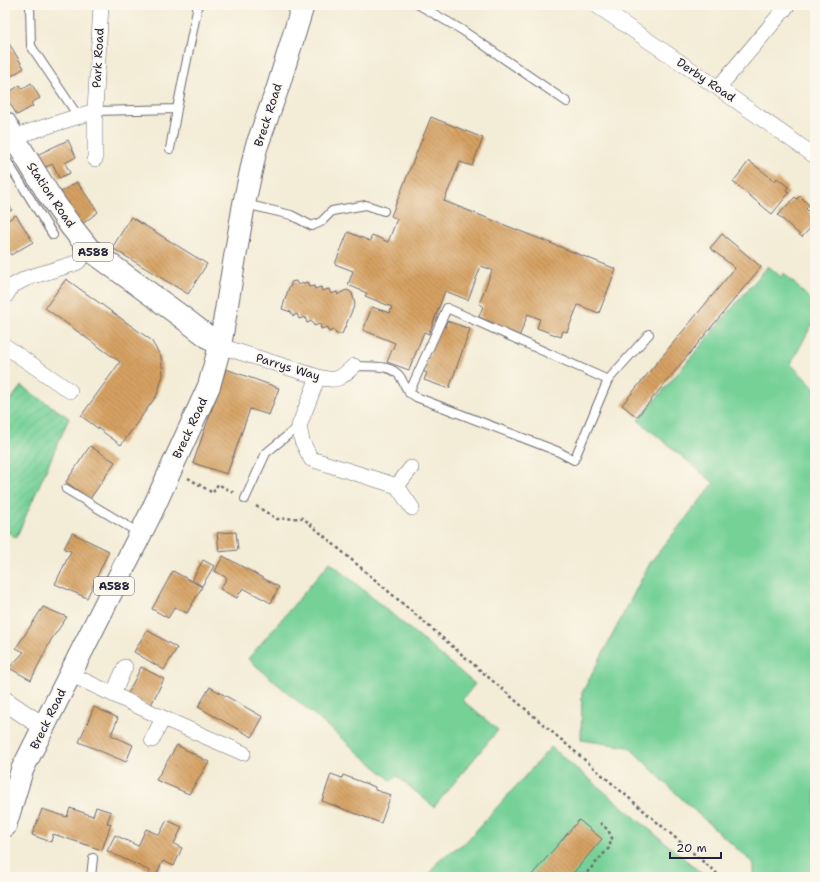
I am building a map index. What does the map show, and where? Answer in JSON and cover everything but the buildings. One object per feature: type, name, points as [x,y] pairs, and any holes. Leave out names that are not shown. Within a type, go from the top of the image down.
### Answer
[{"type":"main road","name":"Breck Road","points":[[5,826],[22,770],[140,534],[209,386],[220,346],[244,204],[256,148],[278,87],[303,5]]},
{"type":"main road","name":"Station Road","points":[[9,130],[49,195],[89,249],[220,346]]},
{"type":"street","name":"Park Road","points":[[95,159],[95,111],[101,5]]},
{"type":"street","name":"Derby Road","points":[[596,5],[815,156]]},
{"type":"street","points":[[718,88],[788,5]]},
{"type":"street","points":[[9,130],[78,116],[95,111]]},
{"type":"street","points":[[5,297],[12,286],[27,278],[78,262],[89,249]]},
{"type":"street","points":[[5,346],[70,391]]},
{"type":"street","name":"Parrys Way","points":[[220,346],[330,380],[341,378],[354,366]]},
{"type":"street","points":[[318,377],[299,426],[302,441],[311,459],[397,486],[412,508]]},
{"type":"street","points":[[397,486],[410,468]]},
{"type":"street","points":[[113,694],[125,667]]},
{"type":"street","points":[[70,674],[163,718],[243,753]]},
{"type":"street","points":[[5,701],[44,726]]},
{"type":"street","points":[[152,740],[163,718]]},
{"type":"lane","points":[[30,5],[31,46],[78,116]]},
{"type":"lane","points":[[170,149],[198,5]]},
{"type":"lane","points":[[419,5],[462,30],[567,102]]},
{"type":"lane","points":[[95,111],[177,109]]},
{"type":"lane","points":[[5,158],[53,235]]},
{"type":"lane","points":[[244,204],[291,215],[312,226],[321,222],[332,211],[366,205],[384,211]]},
{"type":"lane","points":[[409,393],[447,308],[608,380]]},
{"type":"lane","points":[[354,366],[389,368],[400,376],[409,393],[416,397],[557,450],[574,460],[608,380],[649,334]]},
{"type":"lane","points":[[245,499],[266,453],[299,426]]},
{"type":"lane","points":[[66,489],[140,534]]},
{"type":"lane","points":[[91,877],[93,858]]},
{"type":"path","points":[[172,468],[213,493],[218,484],[277,519],[303,518],[721,877]]},
{"type":"path","points":[[583,877],[609,848],[612,838],[608,830],[598,821]]},
{"type":"path","points":[[474,877],[479,872]]},
{"type":"green space","points":[[768,266],[781,277],[784,273],[815,304],[815,322],[810,328],[791,364],[815,389],[815,877],[754,877],[754,864],[684,801],[629,747],[581,740],[582,693],[650,563],[714,483],[638,420]]},
{"type":"green space","points":[[21,386],[69,418],[16,538],[5,530],[5,408]]},
{"type":"green space","points":[[330,562],[475,684],[462,700],[498,730],[434,807],[397,776],[392,781],[248,659]]},
{"type":"green space","points":[[551,747],[706,877],[427,877],[440,859],[466,842]]}]
